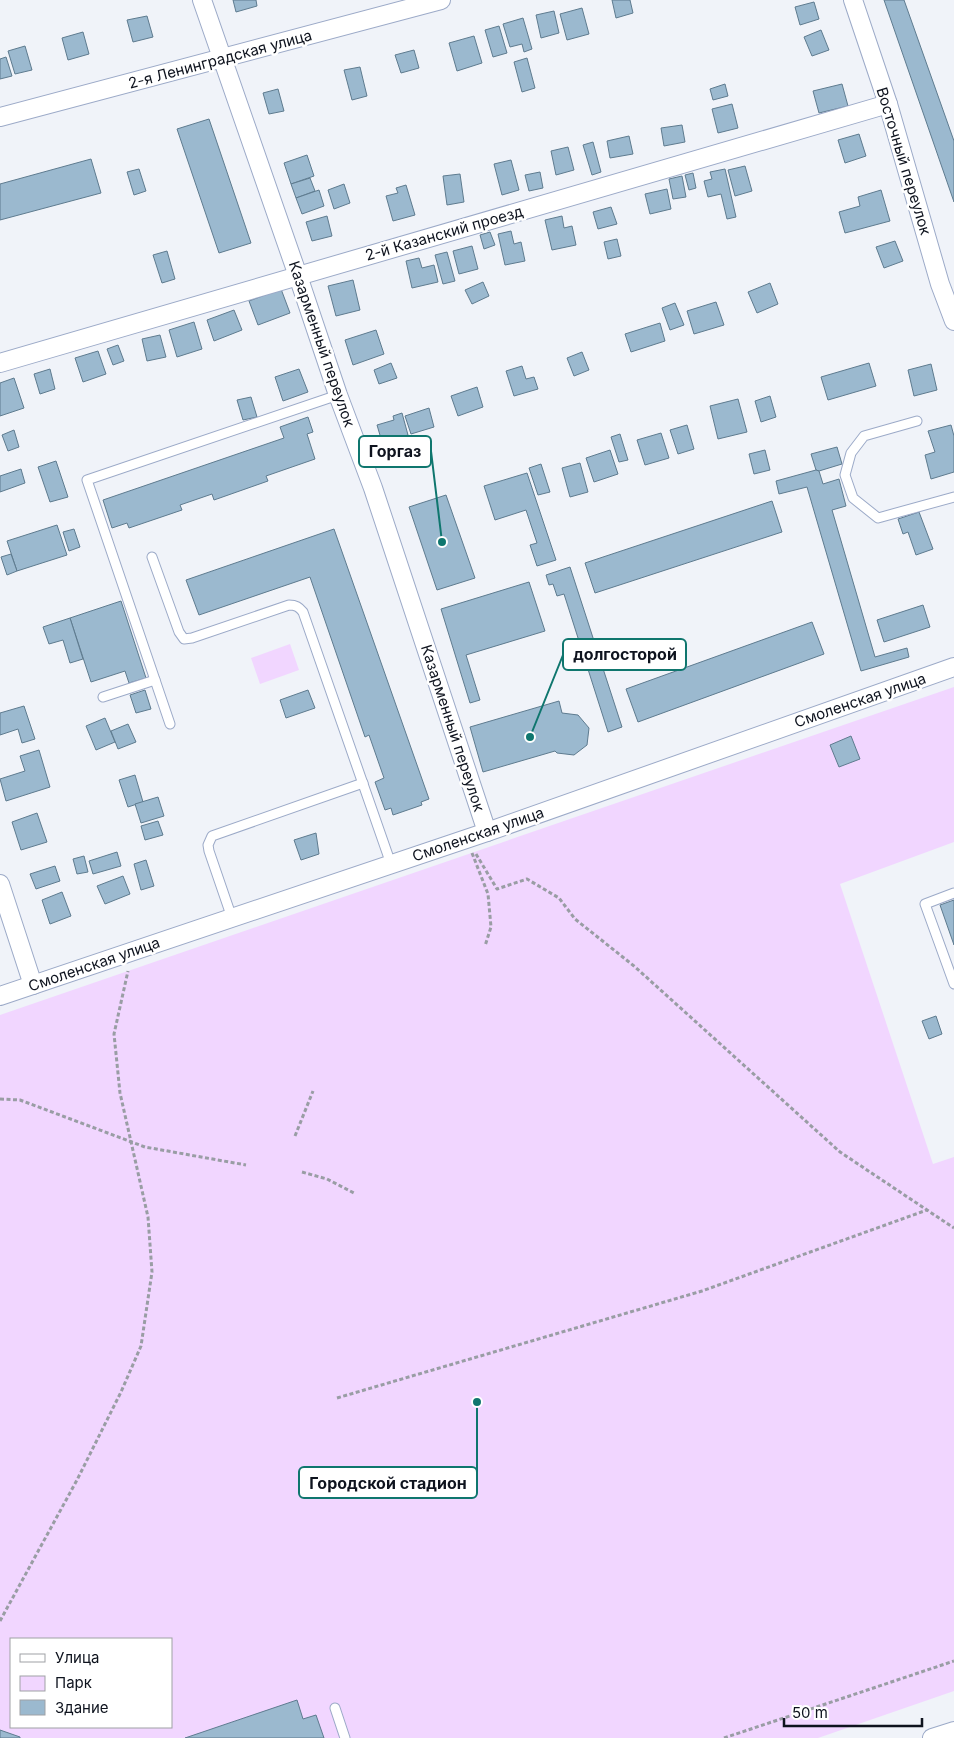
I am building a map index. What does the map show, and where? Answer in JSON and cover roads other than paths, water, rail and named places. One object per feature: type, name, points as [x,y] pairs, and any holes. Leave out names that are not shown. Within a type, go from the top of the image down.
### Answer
[{"type":"street","name":"Казарменный переулок","points":[[202,0],[338,395],[373,488],[487,832]]},
{"type":"street","name":"2-я Ленинградская улица","points":[[0,117],[441,0]]},
{"type":"street","name":"Восточный переулок","points":[[853,0],[888,104],[940,284],[953,314]]},
{"type":"street","name":"2-й Казанский проезд","points":[[0,363],[888,104]]},
{"type":"street","name":"Смоленская улица","points":[[0,996],[487,832],[954,666]]},
{"type":"street","points":[[0,884],[33,985]]},
{"type":"lane","points":[[170,724],[86,480],[338,395]]},
{"type":"lane","points":[[917,420],[864,436],[851,453],[845,475],[854,498],[878,518],[954,497]]},
{"type":"lane","points":[[152,556],[179,632],[184,638],[192,638],[289,605],[300,608],[391,864]]},
{"type":"lane","points":[[104,698],[155,680]]},
{"type":"lane","points":[[232,918],[209,851],[208,845],[212,836],[363,783]]},
{"type":"lane","points":[[954,894],[925,904],[954,984]]},
{"type":"lane","points":[[334,1708],[345,1738]]},
{"type":"place","name":"Горгаз","points":[[442,542]]},
{"type":"place","name":"долгосторой","points":[[530,737]]},
{"type":"place","name":"Городской стадион","points":[[477,1402]]}]
